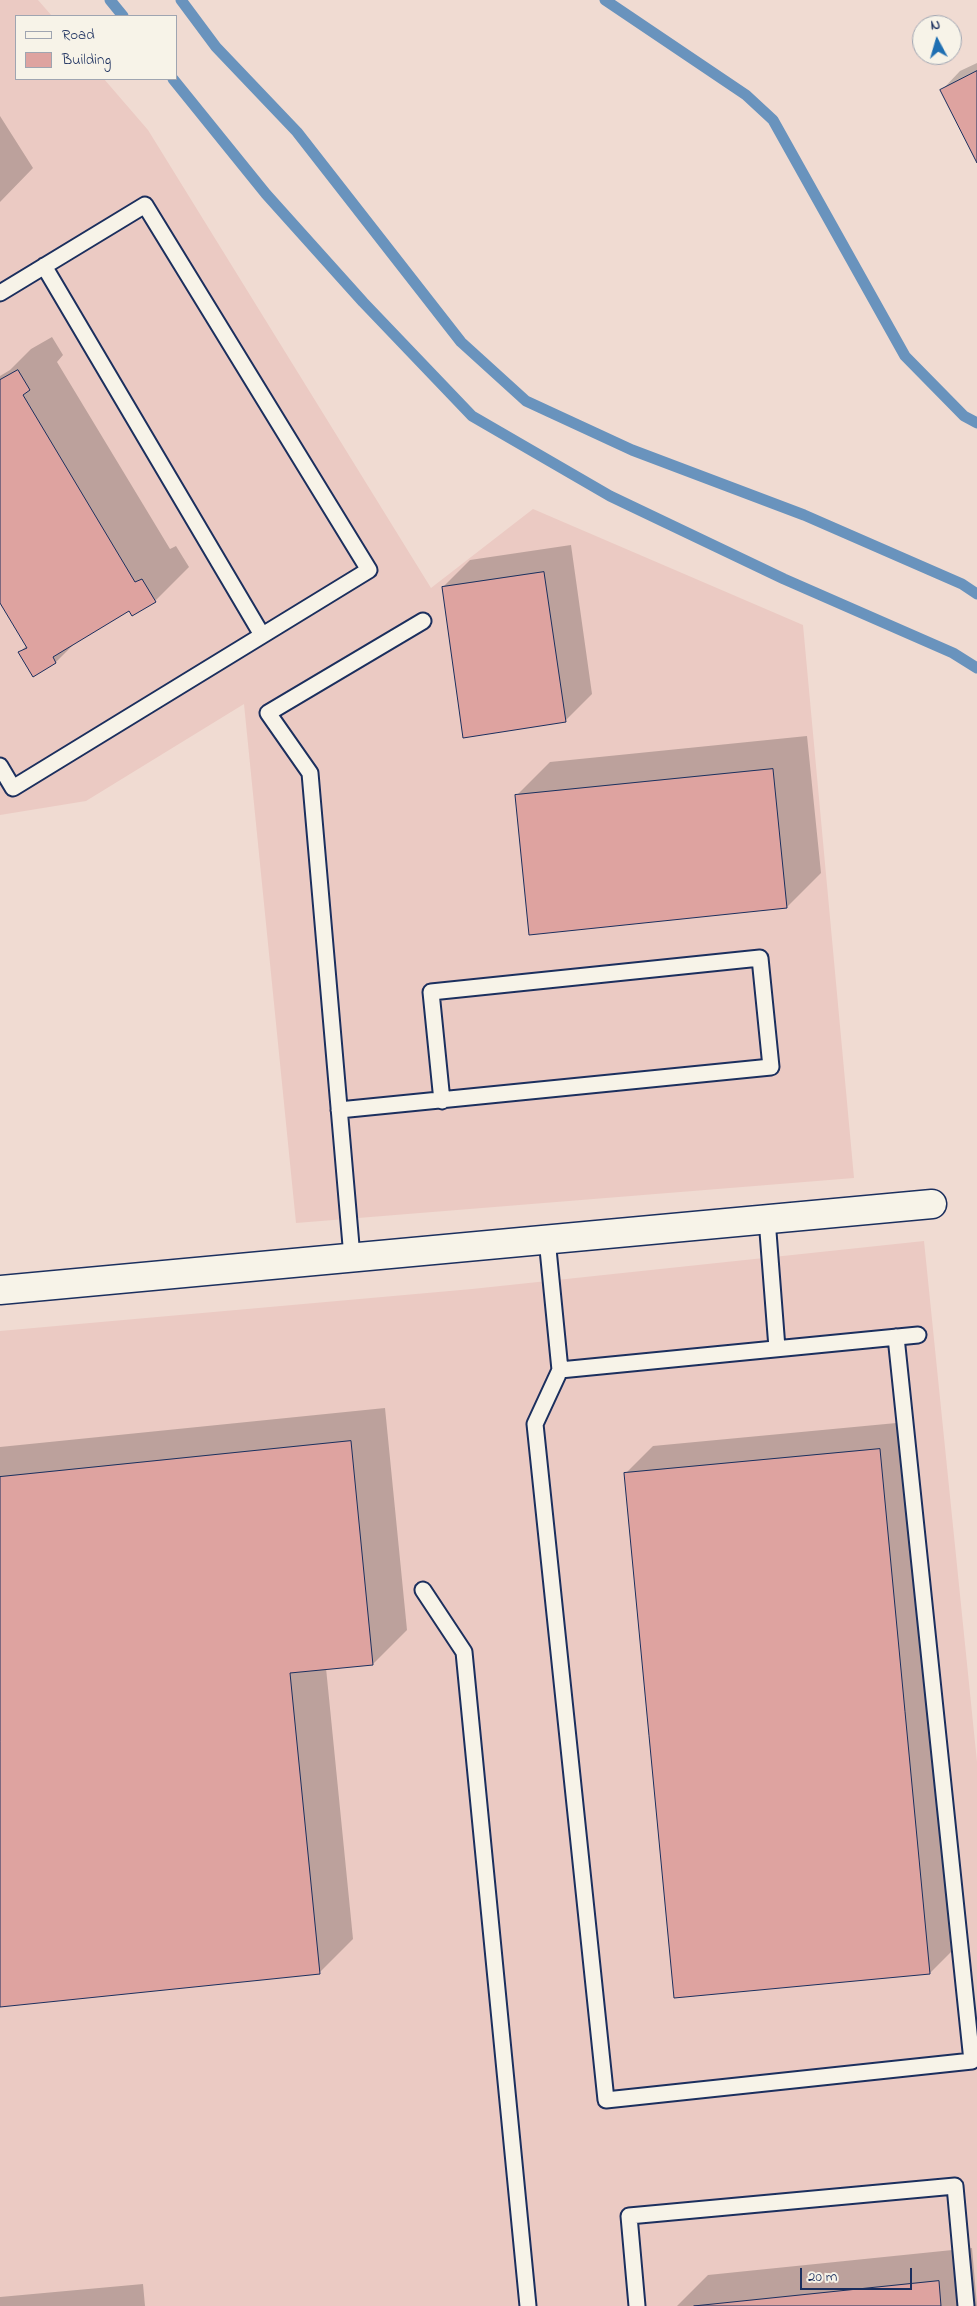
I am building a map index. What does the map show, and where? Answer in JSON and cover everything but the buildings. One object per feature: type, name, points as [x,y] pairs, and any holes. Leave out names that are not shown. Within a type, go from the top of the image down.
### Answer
[{"type":"street","points":[[0,1290],[932,1204]]},
{"type":"lane","points":[[0,293],[144,205],[369,570],[13,788],[0,766]]},
{"type":"lane","points":[[44,266],[262,636]]},
{"type":"lane","points":[[352,1257],[310,773],[268,713],[423,621]]},
{"type":"lane","points":[[339,1110],[442,1100],[771,1066],[760,958],[431,992],[442,1100]]},
{"type":"lane","points":[[768,1219],[777,1348]]},
{"type":"lane","points":[[547,1239],[560,1370],[535,1424],[606,2100],[972,2061],[896,1337]]},
{"type":"lane","points":[[560,1370],[918,1335]]},
{"type":"lane","points":[[423,1590],[464,1652],[528,2306]]},
{"type":"lane","points":[[637,2306],[629,2216],[955,2186],[966,2306]]},
{"type":"shaded area","points":[[0,0],[38,0],[51,15],[15,15],[15,80],[105,80],[148,130],[431,588],[533,509],[803,625],[854,1178],[296,1223],[244,704],[86,801],[0,815]]},
{"type":"shaded area","points":[[924,1241],[977,1762],[977,2306],[0,2306],[0,1331],[472,1289]]},
{"type":"waterway","points":[[110,0],[122,15]]},
{"type":"waterway","points":[[181,0],[216,47],[297,132],[461,342],[526,401],[632,450],[804,515],[962,584],[977,594]]},
{"type":"waterway","points":[[605,0],[746,95],[773,120],[905,356],[964,416],[977,423]]},
{"type":"waterway","points":[[174,80],[266,194],[363,302],[472,416],[610,496],[784,579],[953,653],[977,668]]}]
